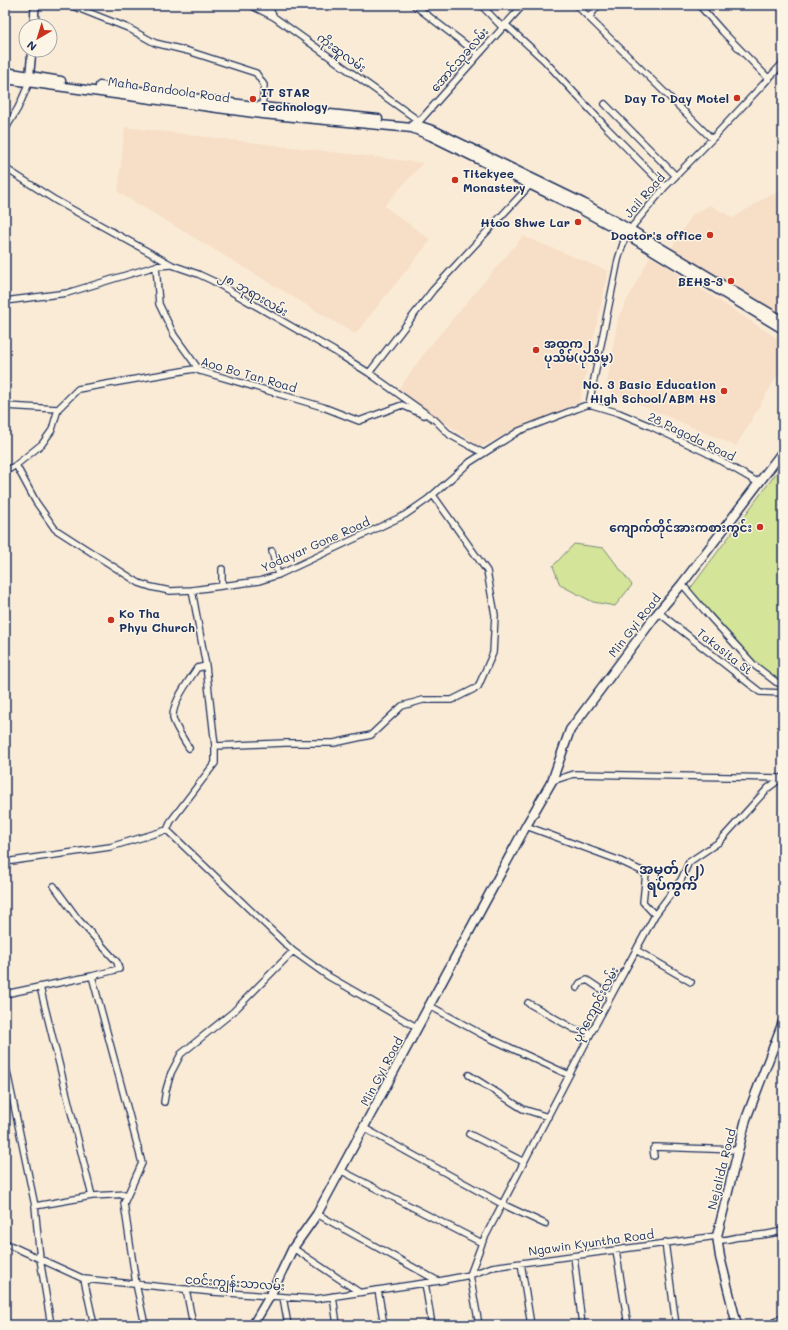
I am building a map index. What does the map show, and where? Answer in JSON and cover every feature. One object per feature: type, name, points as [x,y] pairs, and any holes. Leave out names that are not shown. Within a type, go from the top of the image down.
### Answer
[{"type":"main road","name":"Maha Bandoola Road","points":[[5,72],[30,80],[54,85],[262,110],[416,125],[435,131],[535,180],[628,231],[783,321]]},
{"type":"main road","name":"Maha Bandoola Road","points":[[5,79],[30,80]]},
{"type":"main road","name":"Maha Bandoola Road","points":[[416,125],[431,136],[628,231],[783,329]]},
{"type":"main road","name":"Min Gyi Road","points":[[252,1325],[270,1296],[292,1248],[317,1214],[526,826],[552,781],[570,730],[658,612],[682,584],[783,451]]},
{"type":"main road","name":"Nejalida Road","points":[[737,1325],[720,1257],[717,1236],[737,1150],[746,1119],[783,1025]]},
{"type":"street","points":[[34,18],[35,5]]},
{"type":"street","points":[[70,5],[128,28],[155,42],[256,73],[264,85],[262,110]]},
{"type":"street","name":"ကိုးဆူလမ်း","points":[[250,5],[274,17],[326,53],[416,125]]},
{"type":"street","points":[[267,5],[274,17]]},
{"type":"street","points":[[414,5],[478,54]]},
{"type":"street","points":[[481,5],[503,26],[544,60],[606,127],[665,187]]},
{"type":"street","name":"အောင်သုခလမ်း","points":[[416,125],[523,5]]},
{"type":"street","points":[[576,5],[712,139]]},
{"type":"street","points":[[589,18],[598,5]]},
{"type":"street","points":[[699,5],[769,79]]},
{"type":"street","points":[[5,130],[18,108],[30,80],[31,58]]},
{"type":"street","name":"Jail Road","points":[[589,404],[618,260],[628,231],[665,187],[783,63]]},
{"type":"street","points":[[605,104],[676,176]]},
{"type":"street","name":"၂၈ ဘုရားလမ်း","points":[[5,168],[55,200],[172,265],[198,274],[213,282],[369,373],[435,420],[450,435],[483,453]]},
{"type":"street","points":[[369,373],[433,290],[531,184]]},
{"type":"street","points":[[5,301],[67,293],[156,266],[172,265]]},
{"type":"street","points":[[156,266],[159,304],[174,335],[200,371]]},
{"type":"street","name":"Aoo Bo Tan Road","points":[[5,472],[42,444],[52,430],[58,409],[78,389],[194,369],[323,407],[359,421],[402,405],[435,420]]},
{"type":"street","points":[[483,453],[519,431],[589,404]]},
{"type":"street","name":"28 Pagoda Road","points":[[589,404],[618,413],[657,430],[706,453],[759,483]]},
{"type":"street","points":[[5,406],[58,409]]},
{"type":"street","name":"Yodayar Gone Road","points":[[16,465],[36,502],[55,529],[139,583],[170,591],[192,590],[259,582],[278,575],[404,515],[433,495],[470,462],[483,453]]},
{"type":"street","points":[[215,746],[285,743],[334,743],[371,735],[402,706],[423,700],[452,700],[478,687],[493,653],[495,615],[487,571],[433,495]]},
{"type":"street","points":[[272,551],[278,575]]},
{"type":"street","points":[[222,569],[222,586]]},
{"type":"street","points":[[682,584],[754,665],[776,682],[783,685]]},
{"type":"street","points":[[5,862],[110,847],[167,830],[171,821],[216,763],[206,666],[192,590]]},
{"type":"street","name":"Takasita St","points":[[658,612],[760,692],[783,693]]},
{"type":"street","points":[[189,748],[173,719],[175,707],[183,690],[197,668],[206,666]]},
{"type":"street","points":[[552,781],[574,774],[782,778]]},
{"type":"street","name":"ပုဂံကျောင်းလမ်း","points":[[470,1275],[482,1243],[591,1033],[655,914],[681,880],[689,862],[719,842],[768,788],[782,778]]},
{"type":"street","points":[[526,826],[618,860],[646,873],[643,902],[655,914]]},
{"type":"street","points":[[167,830],[293,951],[328,976],[418,1028]]},
{"type":"street","points":[[5,994],[119,969],[117,962],[78,919],[54,886]]},
{"type":"street","points":[[636,950],[691,982]]},
{"type":"street","points":[[164,1102],[171,1073],[181,1054],[233,1012],[293,951]]},
{"type":"street","points":[[92,976],[142,1163],[124,1203],[136,1284],[146,1325]]},
{"type":"street","points":[[577,988],[580,984],[587,980],[611,996]]},
{"type":"street","points":[[40,987],[92,1196]]},
{"type":"street","points":[[528,1003],[574,1029],[591,1033]]},
{"type":"street","points":[[430,1006],[481,1034],[569,1075]]},
{"type":"street","points":[[5,1062],[35,1206],[40,1259],[52,1325]]},
{"type":"street","points":[[469,1075],[523,1110],[548,1116]]},
{"type":"street","points":[[364,1128],[502,1204],[545,1224]]},
{"type":"street","points":[[469,1134],[524,1162]]},
{"type":"street","points":[[654,1156],[653,1149],[655,1147],[737,1150]]},
{"type":"street","points":[[340,1170],[482,1243]]},
{"type":"street","points":[[35,1206],[92,1196],[128,1194]]},
{"type":"street","points":[[317,1214],[438,1281]]},
{"type":"street","name":"Ngawin Kyuntha Road","points":[[470,1275],[492,1267],[665,1242],[717,1236],[722,1240],[728,1240],[739,1237],[765,1235],[783,1230]]},
{"type":"street","points":[[665,1242],[676,1325]]},
{"type":"street","name":"ငဝင်းကျွန်းသာလမ်း","points":[[5,1243],[84,1279],[284,1297],[315,1299],[470,1275]]},
{"type":"street","points":[[292,1248],[359,1292]]},
{"type":"street","points":[[616,1250],[628,1325]]},
{"type":"street","points":[[574,1256],[582,1325]]},
{"type":"street","points":[[521,1263],[531,1325]]},
{"type":"street","points":[[470,1275],[479,1325]]},
{"type":"street","points":[[84,1279],[94,1325]]},
{"type":"street","points":[[425,1283],[432,1325]]},
{"type":"street","points":[[186,1289],[193,1325]]},
{"type":"street","points":[[378,1290],[384,1325]]},
{"type":"street","points":[[332,1296],[337,1325]]},
{"type":"street","points":[[284,1297],[288,1325]]},
{"type":"street","points":[[770,1325],[783,1317]]},
{"type":"shaded area","points":[[125,127],[423,163],[384,206],[431,240],[355,334],[118,192]]},
{"type":"shaded area","points":[[783,191],[783,318],[671,249],[692,215],[710,205],[733,218],[766,197]]},
{"type":"shaded area","points":[[523,236],[608,271],[580,402],[524,425],[480,447],[398,390],[429,347]]},
{"type":"shaded area","points":[[650,256],[783,342],[783,366],[736,446],[606,390],[618,318]]},
{"type":"green space","name":"ကျောက်တိုင်အားကစားကွင်း","points":[[783,464],[783,685],[777,686],[690,589]]},
{"type":"green space","points":[[574,544],[604,548],[632,585],[615,606],[593,602],[560,585],[553,566]]},
{"type":"place","name":"Day To Day Motel","points":[[737,98]]},
{"type":"place","name":"IT STAR Technology","points":[[253,99]]},
{"type":"place","name":"Titekyee Monastery","points":[[455,180]]},
{"type":"place","name":"Htoo Shwe Lar","points":[[578,222]]},
{"type":"place","name":"Doctor's office","points":[[710,235]]},
{"type":"place","name":"BEHS-3","points":[[731,281]]},
{"type":"place","name":"အထက၂ ပုသိမ်(ပုသိမ္)","points":[[536,350]]},
{"type":"place","name":"No. 3 Basic Education High School/ABM HS","points":[[724,391]]},
{"type":"place","name":"ကျောက်တိုင်အားကစားကွင်း","points":[[760,527]]},
{"type":"place","name":"Ko Tha Phyu Church","points":[[111,620]]},
{"type":"district","name":"အမှတ် (၂) ရပ်ကွက်","points":[[672,876]]}]
